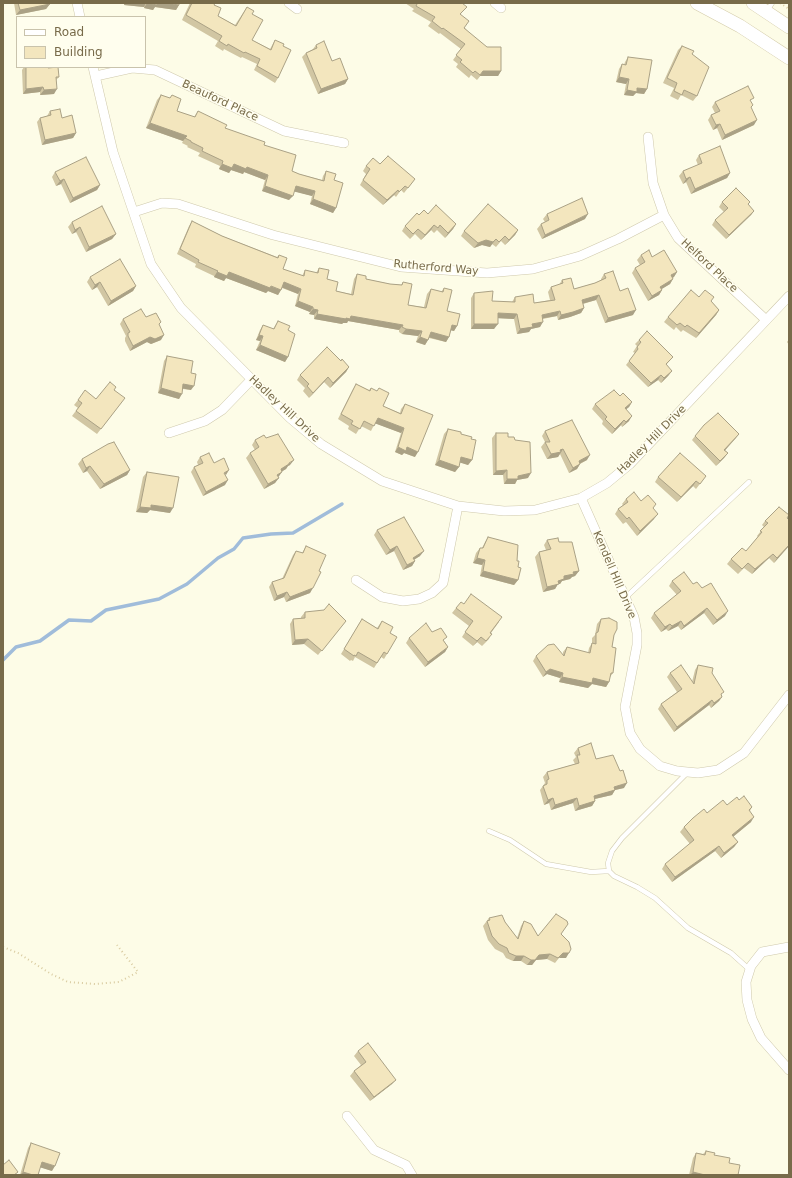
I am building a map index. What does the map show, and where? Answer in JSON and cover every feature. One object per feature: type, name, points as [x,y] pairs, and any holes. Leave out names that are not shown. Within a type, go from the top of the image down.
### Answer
[{"type":"main road","points":[[697,3],[740,26],[789,58]]},
{"type":"main road","points":[[753,3],[769,8],[789,27]]},
{"type":"street","points":[[77,3],[80,16]]},
{"type":"street","points":[[289,3],[297,9]]},
{"type":"street","name":"Beauford Place","points":[[95,72],[132,68],[155,70],[284,131],[344,143]]},
{"type":"street","name":"Hadley Hill Drive","points":[[95,72],[113,152],[151,264],[177,302],[290,418],[321,444],[382,481],[458,506],[504,511],[536,510],[581,498],[607,483],[630,464],[753,335],[765,319],[789,296]]},
{"type":"street","name":"Helford Place","points":[[648,137],[653,182],[664,215],[678,238],[765,319]]},
{"type":"street","name":"Rutherford Way","points":[[134,212],[162,203],[178,204],[273,236],[402,267],[487,273],[533,269],[580,256],[618,239],[664,215]]},
{"type":"street","points":[[169,433],[205,421],[222,410],[252,380]]},
{"type":"street","name":"Kendell HIll Drive","points":[[581,498],[634,616],[637,633],[637,646],[625,707],[630,733],[640,749],[660,766],[677,771],[688,772],[718,770],[744,753],[789,695]]},
{"type":"street","points":[[356,580],[382,597],[403,601],[419,599],[432,593],[443,583],[458,506]]},
{"type":"street","points":[[789,947],[762,952],[750,970],[746,982],[747,1000],[752,1019],[761,1038],[789,1070]]},
{"type":"street","points":[[347,1116],[374,1150],[406,1165],[412,1175]]},
{"type":"lane","points":[[625,598],[749,482]]},
{"type":"lane","points":[[688,772],[622,838],[612,851],[608,863],[609,871],[614,876],[655,898],[688,928],[731,953],[750,970]]},
{"type":"lane","points":[[489,831],[510,840],[546,864],[591,872],[609,871]]},
{"type":"path","points":[[780,3],[789,9]]},
{"type":"path","points":[[3,947],[18,953],[51,974],[68,982],[95,984],[119,982],[138,972],[117,945]]},
{"type":"building","points":[[18,3],[49,3],[50,4],[20,10]]},
{"type":"building","points":[[166,3],[179,3],[179,5]]},
{"type":"building","points":[[192,3],[215,3],[214,5],[221,8],[218,16],[236,26],[247,7],[254,11],[252,14],[263,20],[252,40],[271,50],[275,40],[284,44],[283,46],[291,50],[278,78],[257,66],[260,59],[245,52],[244,53],[228,44],[227,46],[219,41],[222,36],[186,15]]},
{"type":"building","points":[[416,3],[462,3],[467,7],[460,14],[469,21],[464,28],[487,47],[501,47],[501,71],[483,71],[480,75],[475,71],[473,73],[460,62],[462,60],[456,55],[465,44],[432,21],[435,17],[416,6]]},
{"type":"building","points":[[324,41],[332,61],[340,58],[348,79],[321,89],[306,53],[317,48],[316,45]]},
{"type":"building","points":[[682,46],[694,51],[692,54],[709,67],[697,96],[684,90],[682,95],[674,91],[677,83],[667,78]]},
{"type":"building","points":[[628,57],[652,60],[647,89],[637,88],[637,92],[627,90],[629,79],[619,77],[622,64],[626,65]]},
{"type":"building","points":[[26,68],[58,68],[59,77],[56,77],[57,89],[44,90],[43,87],[26,89]]},
{"type":"building","points":[[748,86],[754,98],[750,100],[753,105],[751,107],[757,120],[725,135],[720,124],[716,125],[711,115],[720,111],[715,102]]},
{"type":"building","points":[[161,95],[170,98],[172,95],[181,99],[177,111],[195,117],[198,111],[227,125],[225,128],[265,142],[264,145],[296,155],[292,171],[324,181],[326,171],[336,174],[334,180],[343,183],[336,208],[313,199],[315,191],[296,186],[293,196],[265,186],[268,175],[247,167],[246,169],[234,164],[232,168],[222,164],[223,161],[202,151],[203,148],[185,138],[187,136],[150,123]]},
{"type":"building","points":[[60,109],[62,118],[72,115],[76,133],[45,140],[40,118],[51,115],[50,111]]},
{"type":"building","points":[[720,146],[730,173],[695,189],[690,177],[686,179],[683,171],[702,163],[699,155]]},
{"type":"building","points":[[388,156],[415,179],[408,188],[405,186],[399,192],[398,190],[387,200],[363,180],[370,169],[366,166],[373,158],[380,164]]},
{"type":"building","points":[[86,157],[100,185],[73,198],[64,179],[60,181],[55,172]]},
{"type":"building","points":[[736,188],[750,202],[748,204],[754,211],[729,235],[715,220],[728,208],[722,202]]},
{"type":"building","points":[[582,198],[588,214],[545,235],[541,224],[549,220],[547,214]]},
{"type":"building","points":[[488,204],[518,230],[509,240],[505,236],[499,242],[496,239],[493,242],[486,240],[478,243],[464,231]]},
{"type":"building","points":[[436,205],[456,224],[448,233],[440,225],[438,228],[434,225],[425,235],[418,229],[413,234],[405,226],[417,213],[419,215],[424,210],[428,214]]},
{"type":"building","points":[[102,206],[116,234],[89,247],[80,227],[75,230],[72,222]]},
{"type":"building","points":[[192,221],[222,236],[278,258],[279,255],[287,258],[283,269],[304,276],[305,270],[318,273],[319,268],[329,270],[327,279],[338,282],[336,291],[353,295],[357,274],[366,276],[366,279],[390,284],[402,285],[403,282],[412,284],[408,305],[426,308],[431,289],[443,292],[444,288],[452,290],[447,311],[460,314],[457,326],[452,325],[449,337],[431,332],[428,340],[420,337],[422,331],[406,329],[402,327],[403,325],[351,316],[350,319],[346,319],[317,314],[318,310],[298,301],[301,289],[284,282],[281,290],[271,286],[270,288],[229,272],[227,276],[198,262],[199,260],[180,249]]},
{"type":"building","points":[[649,250],[652,257],[664,250],[677,272],[671,275],[673,279],[660,287],[662,290],[652,296],[635,268],[645,262],[641,255]]},
{"type":"building","points":[[120,259],[136,286],[111,301],[100,282],[95,285],[90,277]]},
{"type":"building","points":[[613,271],[620,291],[628,288],[636,310],[608,318],[599,295],[582,300],[584,308],[573,312],[561,315],[560,311],[542,315],[543,322],[532,324],[533,327],[520,329],[517,314],[498,313],[498,324],[474,324],[474,293],[493,291],[492,301],[515,302],[515,297],[533,294],[534,303],[555,300],[551,287],[563,283],[562,280],[571,278],[574,289],[606,278],[604,274]]},
{"type":"building","points":[[691,290],[699,297],[705,290],[714,297],[711,301],[719,310],[699,333],[687,325],[685,327],[680,323],[677,325],[668,317]]},
{"type":"building","points":[[141,309],[146,317],[156,313],[161,322],[159,324],[164,335],[155,339],[150,337],[133,346],[128,336],[128,333],[130,332],[123,319]]},
{"type":"building","points":[[278,321],[290,326],[288,330],[295,334],[288,357],[260,345],[263,336],[259,335],[263,325],[274,329]]},
{"type":"building","points":[[647,331],[673,357],[666,364],[672,371],[664,378],[661,375],[651,383],[629,361],[638,349],[637,347],[641,342],[639,340]]},
{"type":"building","points":[[327,347],[341,361],[342,359],[349,367],[333,383],[328,377],[313,393],[307,386],[309,384],[300,375]]},
{"type":"building","points":[[167,356],[193,361],[191,373],[196,374],[194,386],[183,384],[182,394],[161,388]]},
{"type":"building","points":[[110,382],[116,387],[114,390],[125,398],[101,429],[76,411],[82,403],[78,400],[85,390],[96,399]]},
{"type":"building","points":[[356,384],[370,391],[371,388],[377,391],[379,388],[389,393],[383,406],[401,414],[405,404],[433,415],[418,452],[407,447],[406,451],[398,447],[404,428],[378,418],[374,426],[364,421],[360,429],[351,424],[353,421],[341,414]]},
{"type":"building","points":[[614,390],[620,396],[623,393],[632,402],[625,408],[632,416],[626,422],[624,420],[615,429],[605,419],[607,417],[595,404]]},
{"type":"building","points":[[718,413],[739,434],[724,450],[728,453],[720,461],[695,436],[704,425]]},
{"type":"building","points":[[572,420],[590,455],[579,461],[580,464],[573,468],[563,449],[560,450],[561,452],[551,454],[545,442],[550,442],[545,431]]},
{"type":"building","points":[[448,429],[461,432],[461,434],[472,437],[471,439],[476,440],[472,460],[461,457],[459,467],[439,460]]},
{"type":"building","points":[[496,433],[508,433],[508,437],[514,437],[515,440],[530,442],[531,473],[518,476],[518,479],[507,479],[507,470],[496,471]]},
{"type":"building","points":[[278,434],[294,460],[281,469],[282,472],[277,475],[279,478],[268,484],[250,453],[259,447],[255,440],[264,435],[266,438]]},
{"type":"building","points":[[114,442],[130,470],[104,484],[90,466],[86,468],[82,459]]},
{"type":"building","points":[[209,453],[214,463],[224,458],[229,470],[224,473],[228,480],[206,492],[194,467],[203,463],[200,457]]},
{"type":"building","points":[[680,453],[706,476],[700,484],[696,481],[681,497],[658,477]]},
{"type":"building","points":[[147,472],[179,477],[173,508],[151,505],[151,508],[140,507]]},
{"type":"building","points":[[634,492],[641,501],[648,495],[656,504],[653,508],[658,514],[640,531],[629,517],[627,519],[618,509],[628,502],[626,499]]},
{"type":"building","points":[[779,507],[789,515],[787,518],[789,520],[789,545],[777,558],[773,554],[755,569],[748,563],[742,569],[731,559],[742,548],[746,551],[762,532],[760,531],[768,523],[765,521]]},
{"type":"building","points":[[404,517],[424,551],[413,558],[415,561],[407,565],[397,546],[390,550],[377,530]]},
{"type":"building","points":[[488,537],[518,545],[517,561],[519,561],[518,567],[521,568],[518,580],[483,571],[485,560],[477,558],[480,548],[483,548]]},
{"type":"building","points":[[558,538],[559,542],[572,542],[579,571],[573,572],[574,574],[564,576],[564,579],[558,581],[559,584],[547,587],[539,552],[551,549],[547,540]]},
{"type":"building","points":[[306,546],[326,555],[319,571],[321,572],[313,588],[290,597],[287,592],[277,596],[272,582],[284,578],[296,551],[303,553]]},
{"type":"building","points":[[684,572],[693,584],[697,582],[702,588],[711,583],[728,611],[717,620],[707,608],[684,626],[681,621],[672,626],[670,624],[665,627],[654,613],[681,591],[672,581]]},
{"type":"building","points":[[471,594],[502,617],[486,641],[481,637],[477,641],[465,632],[473,621],[456,608],[461,602],[464,604]]},
{"type":"building","points":[[329,604],[346,621],[322,651],[308,639],[295,640],[293,619],[305,618],[305,612],[324,610]]},
{"type":"building","points":[[609,618],[617,622],[617,629],[614,635],[612,647],[616,648],[613,673],[611,673],[609,682],[593,678],[592,683],[562,677],[563,673],[550,669],[546,672],[536,656],[548,645],[554,644],[564,656],[567,647],[590,653],[592,643],[596,644],[596,633],[598,632],[601,619]]},
{"type":"building","points":[[362,619],[378,629],[382,621],[393,627],[390,633],[397,637],[387,654],[384,652],[377,663],[358,652],[356,656],[354,656],[344,649]]},
{"type":"building","points":[[426,623],[432,632],[441,628],[447,637],[443,640],[448,647],[428,662],[409,638]]},
{"type":"building","points":[[681,665],[694,684],[698,665],[713,668],[712,673],[724,692],[721,694],[722,697],[714,703],[712,700],[677,727],[661,704],[682,689],[670,673]]},
{"type":"building","points":[[591,743],[596,759],[613,755],[620,771],[623,770],[627,783],[614,787],[615,790],[594,796],[595,801],[579,806],[577,798],[555,805],[553,798],[548,800],[543,786],[547,784],[547,780],[549,779],[547,772],[579,763],[577,755],[580,755],[578,748]]},
{"type":"building","points":[[744,796],[752,807],[749,810],[754,817],[732,835],[738,842],[724,853],[719,846],[675,877],[665,864],[694,840],[684,827],[704,809],[707,813],[723,800],[727,805],[737,797],[739,800]]},
{"type":"building","points":[[556,914],[567,921],[568,924],[561,934],[569,942],[571,949],[569,953],[563,953],[558,958],[550,954],[539,955],[535,960],[531,960],[524,956],[516,956],[509,953],[507,948],[499,944],[492,936],[487,921],[490,920],[489,918],[502,915],[505,922],[518,939],[524,921],[531,924],[538,936]]},
{"type":"building","points":[[368,1043],[396,1080],[374,1097],[354,1071],[366,1062],[358,1051]]},
{"type":"building","points":[[31,1143],[60,1153],[55,1166],[42,1162],[38,1175],[23,1172]]},
{"type":"building","points":[[706,1151],[715,1153],[714,1155],[730,1158],[729,1163],[740,1165],[738,1175],[705,1175],[693,1172],[696,1153],[705,1155]]},
{"type":"building","points":[[9,1160],[18,1172],[14,1175],[3,1175],[3,1165]]},
{"type":"waterway","points":[[3,660],[16,647],[40,641],[69,620],[91,621],[106,610],[159,599],[187,584],[218,558],[234,549],[243,538],[293,533],[342,504]]}]
